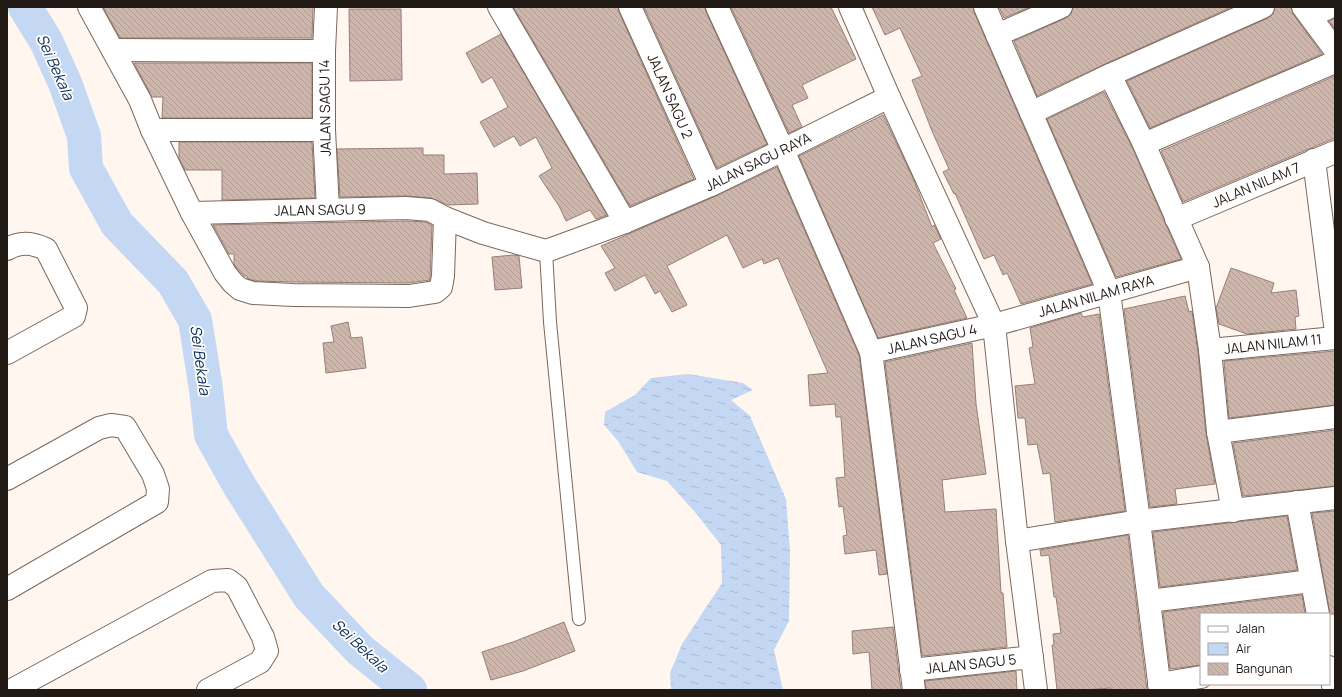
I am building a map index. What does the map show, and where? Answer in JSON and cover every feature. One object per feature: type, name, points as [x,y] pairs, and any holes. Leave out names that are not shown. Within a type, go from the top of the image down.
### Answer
[{"type":"street","points":[[89,7],[140,100],[152,130],[192,213],[225,273],[240,289],[253,293],[293,295],[409,296],[435,292],[441,287],[443,276],[445,218]]},
{"type":"street","name":"JALAN SAGU 14","points":[[326,7],[324,51],[324,130],[328,209]]},
{"type":"street","points":[[499,7],[625,222]]},
{"type":"street","name":"JALAN SAGU 2","points":[[630,7],[711,185]]},
{"type":"street","points":[[717,7],[783,150],[871,352],[912,680]]},
{"type":"street","points":[[850,7],[889,97],[994,325],[1017,541],[1036,690]]},
{"type":"street","points":[[986,7],[1109,292],[1159,687],[1200,677]]},
{"type":"street","points":[[997,35],[1061,7]]},
{"type":"street","points":[[1031,113],[1110,75],[1263,7]]},
{"type":"street","points":[[1330,7],[1307,12],[1335,50]]},
{"type":"street","points":[[113,50],[324,51]]},
{"type":"street","points":[[1144,144],[1335,62]]},
{"type":"street","points":[[1110,75],[1144,144],[1198,268],[1210,350],[1218,432],[1233,511]]},
{"type":"street","name":"JALAN SAGU RAYA","points":[[546,251],[625,222],[711,185],[889,97]]},
{"type":"street","points":[[152,130],[324,130]]},
{"type":"street","name":"JALAN NILAM 7","points":[[1176,219],[1335,152]]},
{"type":"street","points":[[1314,160],[1335,325]]},
{"type":"street","name":"JALAN SAGU 9","points":[[192,213],[406,208],[430,210],[445,218],[483,233],[546,251]]},
{"type":"street","points":[[7,249],[15,244],[32,244],[46,249],[76,308],[74,316],[7,353]]},
{"type":"street","name":"JALAN NILAM RAYA","points":[[994,325],[1198,268]]},
{"type":"street","name":"JALAN SAGU 4","points":[[871,352],[994,325]]},
{"type":"street","name":"JALAN NILAM 11","points":[[1210,350],[1335,338]]},
{"type":"street","points":[[1218,432],[1335,417]]},
{"type":"street","points":[[7,479],[99,428],[112,425],[125,427],[153,474],[158,489],[157,502],[7,589]]},
{"type":"street","points":[[1017,541],[1139,521],[1335,498]]},
{"type":"street","points":[[1297,502],[1318,613]]},
{"type":"street","points":[[12,690],[212,580],[228,580],[237,587],[263,637],[267,651],[260,662],[208,690]]},
{"type":"street","points":[[1149,601],[1311,581]]},
{"type":"street","name":"JALAN SAGU 5","points":[[912,680],[1032,657]]},
{"type":"street","points":[[1330,672],[1334,690]]},
{"type":"lane","points":[[546,251],[550,322],[579,619]]},
{"type":"water","points":[[688,374],[743,383],[753,390],[731,400],[750,416],[786,499],[790,551],[789,621],[774,650],[783,690],[671,690],[670,673],[682,644],[722,583],[721,545],[694,511],[667,481],[637,472],[618,441],[604,425],[605,412],[635,395],[651,378]]},
{"type":"building","points":[[103,7],[313,7],[312,38],[120,38]]},
{"type":"building","points":[[513,7],[618,7],[694,179],[630,206]]},
{"type":"building","points":[[644,7],[705,7],[767,144],[717,168]]},
{"type":"building","points":[[731,7],[831,7],[856,59],[802,85],[808,98],[792,105],[802,127],[789,133]]},
{"type":"building","points":[[872,7],[973,7],[1092,284],[1021,304],[1007,273],[1003,275],[994,255],[984,259],[955,193],[954,194],[943,172],[949,169],[912,80],[922,76],[900,28],[885,35]]},
{"type":"building","points":[[999,7],[1030,7],[1004,18]]},
{"type":"building","points":[[1073,7],[1232,7],[1037,96],[1014,41],[1066,18],[1071,14]]},
{"type":"building","points":[[1275,7],[1291,7],[1293,14],[1322,54],[1150,128],[1127,81],[1268,18],[1273,14]]},
{"type":"building","points":[[349,9],[401,9],[402,80],[350,81]]},
{"type":"building","points":[[1335,18],[1335,29],[1329,21]]},
{"type":"building","points":[[501,34],[607,215],[596,219],[590,210],[566,221],[559,206],[539,176],[552,168],[536,137],[520,146],[514,136],[494,147],[480,122],[508,107],[492,77],[482,83],[466,53]]},
{"type":"building","points":[[134,63],[312,63],[312,118],[162,118],[163,97],[152,97]]},
{"type":"building","points":[[1335,76],[1335,138],[1183,202],[1161,151]]},
{"type":"building","points":[[1104,92],[1133,149],[1181,259],[1116,277],[1047,119]]},
{"type":"building","points":[[883,115],[913,178],[932,227],[934,225],[941,239],[933,243],[956,289],[954,290],[967,318],[878,338],[799,156]]},
{"type":"building","points":[[179,142],[312,142],[315,198],[222,200],[222,170],[185,170],[179,158]]},
{"type":"building","points":[[423,148],[423,155],[444,155],[444,174],[477,173],[478,204],[448,205],[431,198],[407,196],[340,197],[337,149]]},
{"type":"building","points":[[777,167],[859,355],[887,574],[879,575],[876,550],[845,554],[843,536],[847,535],[843,506],[839,507],[836,478],[845,477],[841,417],[836,417],[835,404],[810,406],[808,375],[828,373],[778,258],[764,264],[762,259],[743,268],[727,235],[667,266],[687,305],[672,312],[660,291],[655,294],[645,275],[615,291],[605,273],[615,268],[601,246],[716,196]]},
{"type":"building","points":[[406,221],[426,222],[432,225],[430,280],[408,283],[255,281],[247,278],[247,276],[244,276],[235,266],[234,254],[229,254],[213,225]]},
{"type":"building","points":[[519,256],[522,288],[495,290],[492,257]]},
{"type":"building","points":[[1231,268],[1274,283],[1271,293],[1296,290],[1299,316],[1295,317],[1296,329],[1247,334],[1219,324],[1216,308]]},
{"type":"building","points":[[1185,296],[1189,312],[1192,311],[1198,352],[1206,434],[1215,484],[1175,489],[1177,504],[1150,507],[1124,309]]},
{"type":"building","points":[[1081,313],[1083,317],[1099,314],[1125,511],[1055,522],[1050,473],[1043,474],[1037,444],[1028,445],[1025,418],[1018,418],[1015,386],[1035,384],[1029,348],[1033,347],[1030,328]]},
{"type":"building","points":[[348,322],[351,338],[362,337],[366,368],[326,373],[323,343],[334,342],[331,326]]},
{"type":"building","points":[[972,343],[976,404],[986,474],[942,480],[945,512],[996,509],[1001,593],[1003,593],[1007,647],[922,656],[885,362]]},
{"type":"building","points":[[1335,351],[1335,405],[1229,418],[1224,361]]},
{"type":"building","points":[[1335,430],[1335,486],[1243,496],[1233,443]]},
{"type":"building","points":[[1335,511],[1335,614],[1330,614],[1312,513]]},
{"type":"building","points":[[1287,516],[1297,570],[1160,587],[1153,532]]},
{"type":"building","points":[[1128,535],[1147,690],[1112,690],[1111,688],[1057,690],[1052,645],[1054,645],[1053,634],[1061,633],[1056,597],[1054,597],[1049,555],[1041,556],[1040,550]]},
{"type":"building","points":[[1302,595],[1305,613],[1200,613],[1200,665],[1170,669],[1163,612]]},
{"type":"building","points":[[564,622],[575,651],[523,671],[491,680],[482,652],[513,642]]},
{"type":"building","points":[[893,627],[901,690],[872,690],[869,652],[853,654],[852,631]]},
{"type":"building","points":[[1016,671],[1017,690],[926,690],[925,681]]},
{"type":"waterway","name":"Sei Bekala","points":[[25,7],[46,41],[65,83],[84,136],[86,168],[117,224],[173,282],[195,320],[206,389],[211,435],[239,485],[309,596],[360,650],[410,690]]}]
